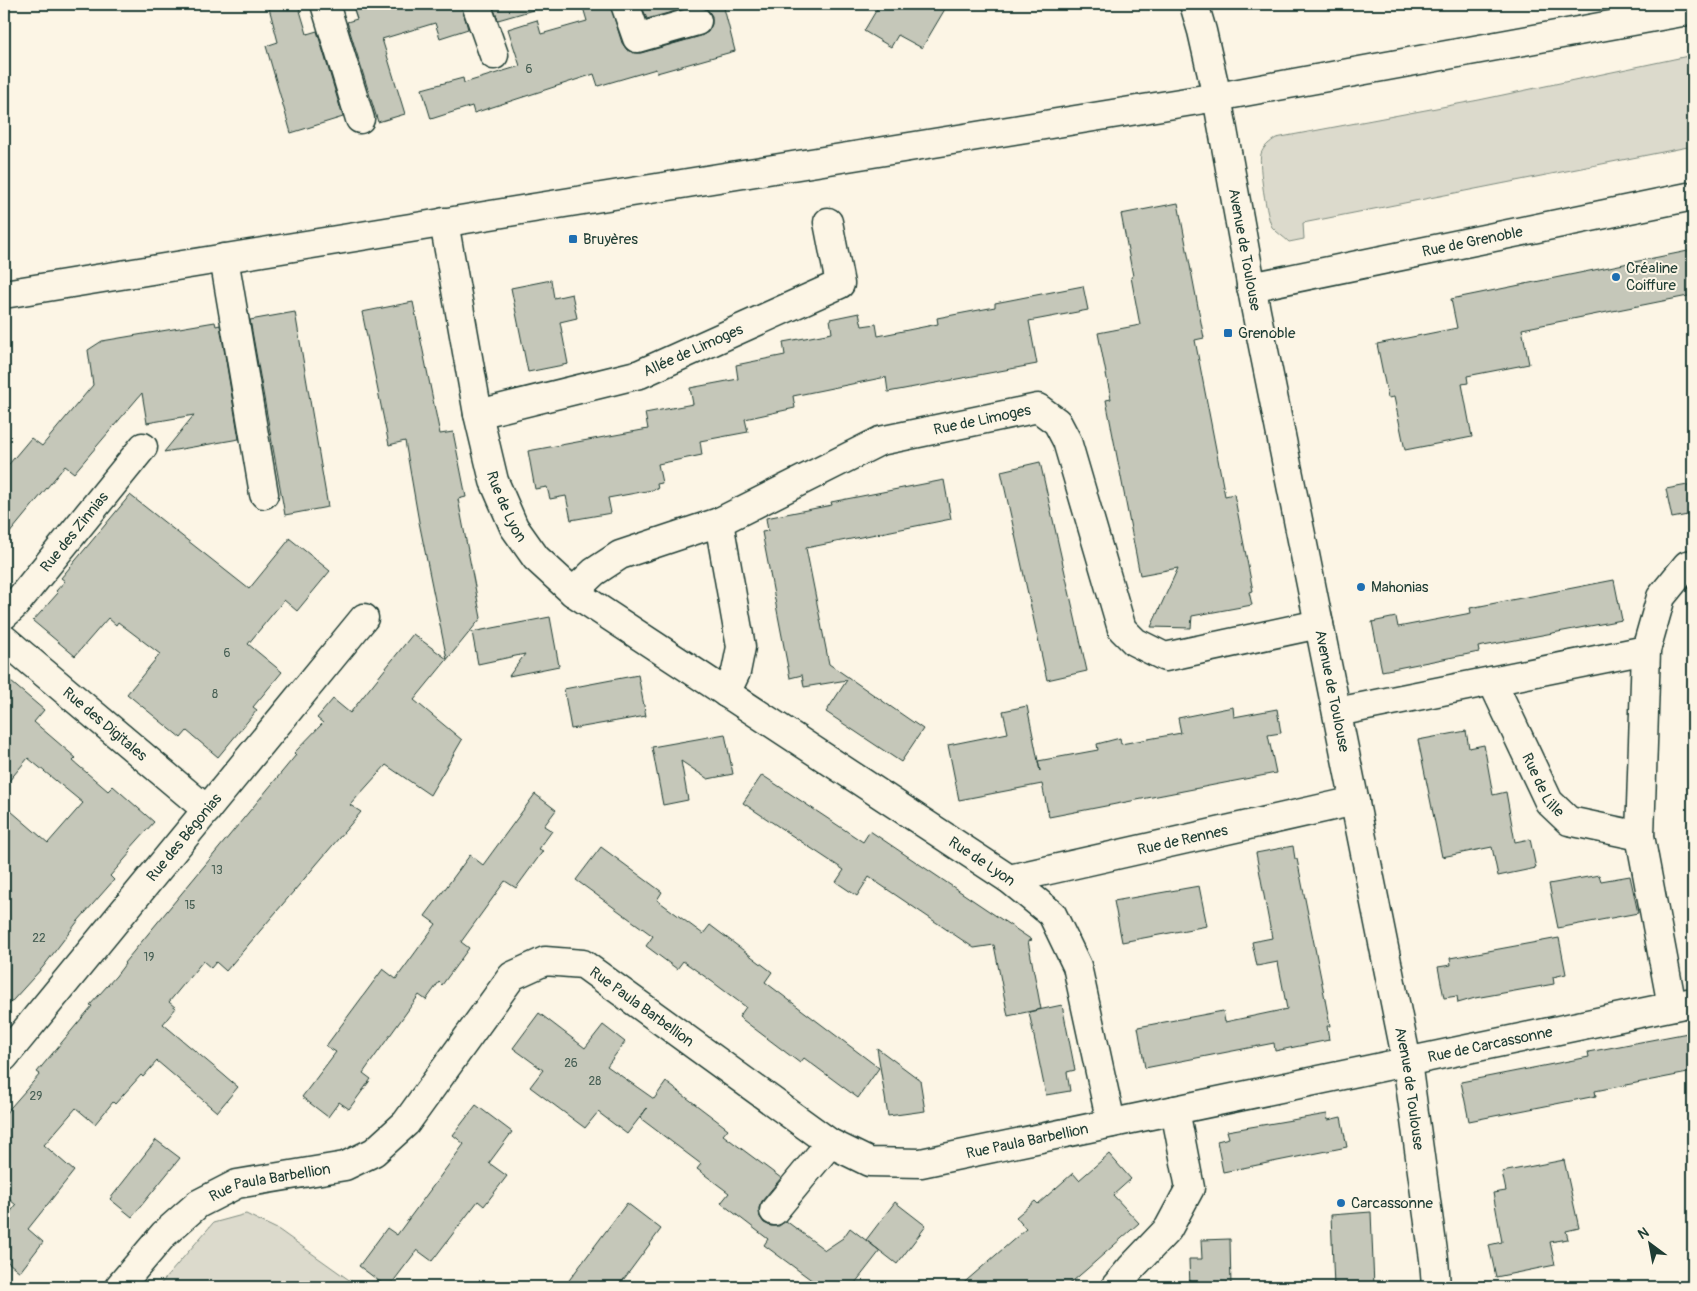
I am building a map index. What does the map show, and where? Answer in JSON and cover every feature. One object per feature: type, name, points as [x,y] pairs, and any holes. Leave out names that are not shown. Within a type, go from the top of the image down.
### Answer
[{"type":"street","points":[[325,4],[360,118]]},
{"type":"street","points":[[476,4],[494,55]]},
{"type":"street","points":[[625,4],[637,38],[697,21]]},
{"type":"street","name":"Avenue de Toulouse","points":[[1194,4],[1217,97],[1251,286],[1407,1062],[1434,1259],[1436,1287]]},
{"type":"street","points":[[4,294],[1217,97],[1693,10]]},
{"type":"street","name":"Rue de Grenoble","points":[[1251,286],[1693,196]]},
{"type":"street","name":"Rue de Lyon","points":[[444,222],[478,414],[494,481],[514,528],[536,558],[573,592],[1009,879],[1052,914],[1078,966],[1112,1124]]},
{"type":"street","name":"Allée de Limoges","points":[[478,414],[640,374],[840,284],[828,222]]},
{"type":"street","points":[[224,258],[264,494]]},
{"type":"street","name":"Rue de Limoges","points":[[573,592],[594,572],[620,555],[719,522],[880,441],[1038,408],[1057,422],[1067,441],[1122,629],[1135,642],[1165,657],[1319,624]]},
{"type":"street","name":"Rue des Zinnias","points":[[4,615],[14,606],[143,448]]},
{"type":"street","points":[[719,522],[741,647],[736,672],[726,693]]},
{"type":"street","points":[[1683,1004],[1640,836],[1646,650],[1661,597],[1687,565],[1693,564]]},
{"type":"street","name":"Rue des Bégonias","points":[[4,1057],[364,618]]},
{"type":"street","name":"Rue des Digitales","points":[[4,640],[207,810]]},
{"type":"street","points":[[1337,712],[1646,650]]},
{"type":"street","name":"Rue de Lille","points":[[1492,681],[1549,802],[1569,821],[1640,836]]},
{"type":"street","name":"Rue de Rennes","points":[[1009,879],[1355,801]]},
{"type":"street","name":"Rue Paula Barbellion","points":[[119,1287],[164,1234],[198,1204],[237,1184],[345,1166],[374,1152],[406,1123],[512,976],[545,961],[583,964],[830,1142],[869,1162],[922,1163],[1112,1124]]},
{"type":"street","name":"Rue de Carcassonne","points":[[1112,1124],[1683,1004]]},
{"type":"street","points":[[1115,1287],[1168,1229],[1190,1188],[1175,1110]]},
{"type":"street","points":[[774,1211],[830,1142]]},
{"type":"shaded area","points":[[1693,55],[1693,146],[1303,223],[1304,239],[1289,242],[1272,227],[1268,214],[1260,160],[1263,149],[1276,138],[1479,100]]},
{"type":"shaded area","points":[[246,1214],[279,1230],[359,1287],[158,1287],[213,1223]]},
{"type":"building","points":[[268,4],[298,4],[307,34],[317,31],[343,117],[291,133],[266,46],[278,42]]},
{"type":"building","points":[[352,4],[461,4],[468,29],[440,38],[435,23],[382,39],[405,114],[378,122],[347,22],[357,19]]},
{"type":"building","points":[[492,4],[532,4],[533,10],[498,20]]},
{"type":"building","points":[[582,4],[610,4],[622,43],[627,50],[641,53],[701,36],[708,32],[712,24],[712,16],[708,10],[701,6],[693,6],[647,19],[641,4],[723,4],[735,51],[657,73],[656,69],[598,86],[594,74],[474,113],[472,106],[431,119],[422,89],[463,78],[464,83],[520,66],[508,29],[537,20],[541,34],[587,21]]},
{"type":"building","points":[[880,4],[948,4],[922,48],[898,35],[891,47],[864,31]]},
{"type":"building","points":[[1178,203],[1204,338],[1195,340],[1225,496],[1234,494],[1253,591],[1249,592],[1252,605],[1192,616],[1191,628],[1151,627],[1178,568],[1140,575],[1106,400],[1111,399],[1098,333],[1140,325],[1121,214]]},
{"type":"building","points":[[1693,250],[1693,295],[1522,329],[1529,364],[1467,376],[1468,383],[1462,384],[1472,437],[1405,450],[1394,397],[1388,398],[1377,344],[1457,328],[1451,299]]},
{"type":"building","points":[[551,280],[554,298],[572,294],[577,318],[560,322],[568,364],[528,372],[511,288]]},
{"type":"building","points":[[1083,286],[1088,310],[1029,321],[1037,364],[888,392],[886,377],[793,396],[795,408],[745,419],[748,432],[700,441],[702,455],[658,464],[662,483],[657,484],[658,489],[608,498],[611,513],[571,520],[566,496],[550,499],[547,487],[535,489],[528,451],[648,429],[645,413],[693,404],[690,388],[738,379],[736,365],[785,355],[783,342],[832,333],[830,319],[859,313],[862,326],[876,324],[878,336],[938,324],[937,318],[995,307],[995,303]]},
{"type":"building","points":[[413,302],[440,434],[453,432],[466,497],[458,499],[481,618],[414,700],[462,740],[430,795],[386,765],[350,805],[361,812],[226,971],[216,962],[211,968],[203,961],[169,1002],[176,1008],[163,1024],[238,1087],[217,1112],[157,1061],[143,1077],[141,1075],[115,1104],[113,1102],[95,1124],[76,1108],[44,1145],[74,1171],[28,1229],[43,1242],[20,1272],[4,1259],[4,1210],[9,1214],[16,1205],[4,1195],[4,1115],[40,1074],[37,1072],[92,1006],[90,1005],[116,976],[124,963],[296,755],[294,753],[323,723],[317,718],[333,699],[350,713],[413,634],[447,659],[419,522],[405,441],[389,445],[362,312]]},
{"type":"building","points":[[295,312],[328,507],[285,515],[250,320]]},
{"type":"building","points":[[215,322],[216,326],[220,325],[239,439],[164,452],[194,415],[147,423],[142,393],[74,473],[65,466],[4,540],[4,470],[31,438],[42,446],[93,385],[88,350],[102,341]]},
{"type":"building","points":[[1040,462],[1087,671],[1047,680],[1001,471]]},
{"type":"building","points":[[944,480],[951,519],[806,548],[829,664],[923,729],[901,762],[826,712],[847,680],[804,687],[802,675],[790,678],[762,532],[768,531],[766,518],[832,505],[831,502]]},
{"type":"building","points":[[1693,484],[1693,514],[1672,518],[1666,489]]},
{"type":"building","points":[[130,495],[249,589],[289,538],[330,571],[297,611],[284,600],[248,644],[282,672],[253,707],[257,710],[218,757],[187,731],[181,738],[127,694],[160,654],[118,622],[116,625],[108,618],[75,656],[33,621],[58,593],[56,591],[65,581],[61,578]]},
{"type":"building","points":[[1614,580],[1622,620],[1478,647],[1479,652],[1382,671],[1372,622],[1396,617],[1398,627],[1471,613],[1470,608]]},
{"type":"building","points":[[550,617],[559,666],[509,676],[525,654],[478,664],[472,632]]},
{"type":"building","points":[[638,675],[646,716],[571,729],[564,689]]},
{"type":"building","points":[[4,676],[44,710],[34,722],[76,758],[73,761],[108,791],[113,786],[154,822],[129,850],[131,852],[110,876],[114,880],[78,921],[43,967],[4,1010],[4,805],[48,843],[83,803],[28,758],[4,787]]},
{"type":"building","points":[[1027,706],[1038,761],[1098,750],[1097,744],[1120,738],[1121,744],[1181,733],[1178,718],[1233,707],[1234,717],[1277,709],[1281,733],[1268,735],[1276,773],[1049,817],[1042,784],[959,800],[948,745],[1008,733],[1003,711]]},
{"type":"building","points":[[1466,731],[1469,748],[1484,745],[1493,795],[1506,792],[1515,842],[1530,839],[1536,868],[1498,876],[1492,847],[1442,857],[1418,740]]},
{"type":"building","points":[[725,734],[733,774],[708,779],[681,761],[688,800],[663,805],[652,747]]},
{"type":"building","points":[[762,775],[863,842],[870,831],[1032,940],[1028,941],[1041,1009],[1008,1016],[994,945],[974,948],[869,877],[857,896],[836,882],[844,870],[743,803]]},
{"type":"building","points":[[535,794],[556,810],[544,826],[552,831],[539,849],[543,851],[516,888],[505,881],[461,942],[469,948],[442,985],[439,982],[426,1000],[419,995],[363,1073],[371,1079],[349,1109],[339,1102],[328,1117],[302,1097],[336,1052],[326,1046],[383,969],[396,979],[436,924],[425,916],[470,855],[483,865]]},
{"type":"building","points":[[1293,846],[1330,1026],[1327,1026],[1329,1040],[1275,1051],[1274,1043],[1145,1068],[1138,1027],[1223,1011],[1225,1022],[1287,1009],[1278,962],[1257,966],[1252,942],[1272,938],[1256,853]]},
{"type":"building","points":[[601,847],[662,892],[657,900],[703,934],[710,925],[772,972],[765,982],[879,1068],[858,1098],[804,1058],[800,1063],[739,1017],[746,1007],[714,983],[683,961],[677,969],[646,946],[653,936],[576,880]]},
{"type":"building","points":[[1599,875],[1601,881],[1630,876],[1638,913],[1558,928],[1549,884]]},
{"type":"building","points":[[1199,886],[1207,926],[1122,942],[1114,901]]},
{"type":"building","points":[[1559,938],[1566,974],[1553,977],[1554,984],[1475,998],[1458,1003],[1457,996],[1444,998],[1438,967],[1451,965],[1450,958]]},
{"type":"building","points":[[1062,1005],[1075,1070],[1067,1072],[1070,1091],[1046,1095],[1029,1012]]},
{"type":"building","points":[[539,1013],[585,1048],[603,1025],[625,1042],[607,1066],[654,1099],[666,1082],[728,1129],[723,1135],[781,1178],[762,1201],[759,1208],[760,1217],[764,1223],[771,1226],[779,1226],[786,1221],[825,1250],[843,1238],[850,1228],[880,1251],[852,1287],[821,1287],[764,1245],[768,1239],[721,1203],[729,1193],[697,1169],[701,1164],[640,1118],[647,1108],[627,1134],[598,1112],[585,1128],[530,1087],[543,1070],[513,1048]]},
{"type":"building","points":[[1693,1032],[1693,1072],[1595,1091],[1596,1096],[1469,1121],[1461,1082],[1589,1057],[1588,1052]]},
{"type":"building","points":[[877,1048],[920,1080],[925,1111],[888,1116]]},
{"type":"building","points":[[476,1105],[512,1132],[489,1163],[507,1176],[484,1206],[478,1201],[432,1261],[417,1250],[389,1287],[387,1287],[359,1266],[387,1228],[397,1235],[464,1144],[453,1135]]},
{"type":"building","points":[[1327,1114],[1328,1120],[1341,1117],[1347,1147],[1223,1172],[1217,1141],[1229,1138],[1227,1131]]},
{"type":"building","points":[[156,1140],[180,1158],[132,1217],[110,1199]]},
{"type":"building","points":[[1109,1154],[1131,1179],[1113,1195],[1139,1223],[1066,1287],[959,1287],[1026,1229],[1016,1217],[1035,1201],[1038,1204],[1073,1173],[1079,1180]]},
{"type":"building","points":[[1564,1160],[1579,1228],[1566,1231],[1568,1239],[1550,1242],[1555,1265],[1496,1277],[1489,1245],[1502,1242],[1493,1193],[1506,1191],[1502,1172]]},
{"type":"building","points":[[895,1202],[926,1226],[897,1264],[866,1240]]},
{"type":"building","points":[[627,1203],[661,1229],[618,1287],[564,1287]]},
{"type":"building","points":[[1371,1212],[1374,1287],[1334,1287],[1331,1215]]},
{"type":"building","points":[[1230,1239],[1231,1287],[1190,1287],[1189,1259],[1202,1259],[1201,1240]]},
{"type":"place","name":"Bruyères","points":[[573,239]]},
{"type":"place","name":"Créaline Coiffure","points":[[1616,277]]},
{"type":"place","name":"Grenoble","points":[[1228,333]]},
{"type":"place","name":"Mahonias","points":[[1361,587]]},
{"type":"place","name":"Carcassonne","points":[[1341,1203]]}]
